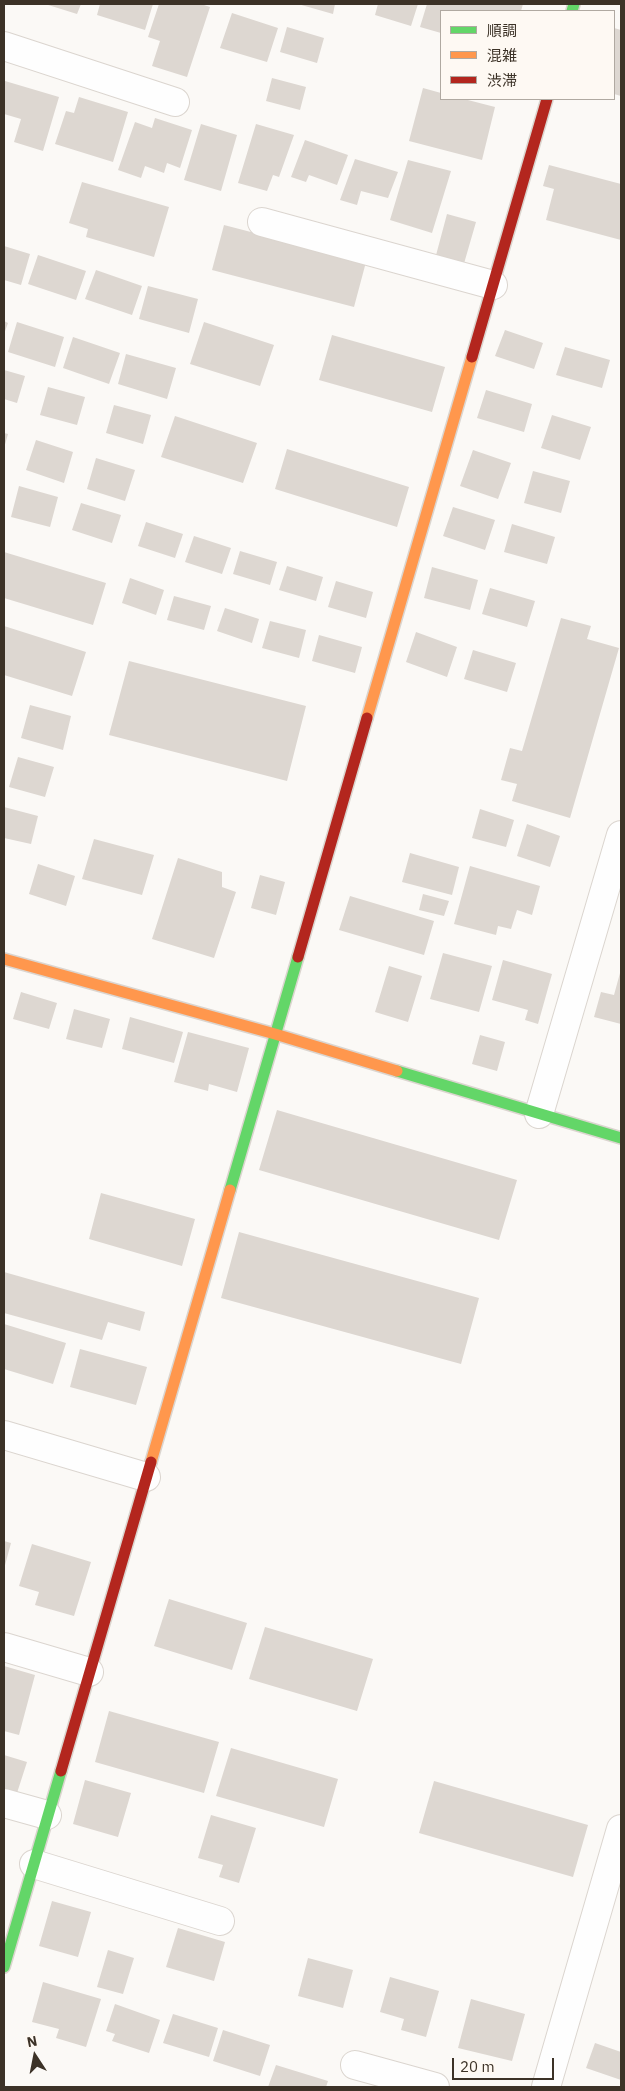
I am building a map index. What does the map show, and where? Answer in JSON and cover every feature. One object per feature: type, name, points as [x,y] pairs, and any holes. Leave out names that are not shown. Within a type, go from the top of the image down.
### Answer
[{"type":"street","points":[[4,46],[176,102]]},
{"type":"street","points":[[4,1967],[547,100]]},
{"type":"street","points":[[262,222],[492,285]]},
{"type":"street","points":[[539,1114],[621,835]]},
{"type":"street","points":[[4,959],[275,1034],[621,1138]]},
{"type":"street","points":[[4,1435],[146,1477]]},
{"type":"street","points":[[4,1647],[89,1672]]},
{"type":"street","points":[[4,1803],[47,1816]]},
{"type":"street","points":[[546,2087],[621,1829]]},
{"type":"street","points":[[34,1864],[220,1921]]},
{"type":"street","points":[[355,2065],[435,2087]]},
{"type":"building","points":[[45,4],[81,4],[77,14]]},
{"type":"building","points":[[100,4],[153,4],[145,30],[97,15]]},
{"type":"building","points":[[159,4],[201,4],[210,7],[187,77],[152,66],[160,41],[148,37]]},
{"type":"building","points":[[298,4],[335,4],[333,14]]},
{"type":"building","points":[[378,4],[418,4],[411,26],[375,15]]},
{"type":"building","points":[[427,4],[523,4],[521,10],[440,10],[440,33],[420,27]]},
{"type":"building","points":[[232,13],[278,28],[267,62],[220,48]]},
{"type":"building","points":[[287,27],[324,38],[317,63],[280,52]]},
{"type":"building","points":[[615,28],[621,30],[621,96],[615,94]]},
{"type":"building","points":[[272,78],[306,87],[300,110],[266,101]]},
{"type":"building","points":[[5,81],[59,97],[43,151],[14,142],[21,119],[4,114]]},
{"type":"building","points":[[423,88],[440,93],[440,100],[468,100],[495,107],[482,160],[409,141]]},
{"type":"building","points":[[79,97],[128,112],[113,162],[55,144],[66,111],[74,113]]},
{"type":"building","points":[[155,118],[192,130],[180,168],[167,163],[164,173],[145,166],[141,178],[118,170],[135,122],[152,128]]},
{"type":"building","points":[[201,124],[237,135],[221,191],[184,180]]},
{"type":"building","points":[[256,124],[294,135],[279,177],[273,175],[267,191],[238,183]]},
{"type":"building","points":[[305,140],[348,155],[337,185],[309,175],[306,182],[291,177]]},
{"type":"building","points":[[355,159],[398,172],[388,198],[361,191],[357,205],[340,200]]},
{"type":"building","points":[[408,160],[451,171],[432,233],[390,220]]},
{"type":"building","points":[[549,165],[621,184],[621,240],[546,220],[554,189],[543,186]]},
{"type":"building","points":[[82,182],[169,207],[154,257],[86,237],[88,229],[69,223]]},
{"type":"building","points":[[447,214],[476,222],[463,267],[435,259]]},
{"type":"building","points":[[224,225],[366,262],[354,307],[212,270]]},
{"type":"building","points":[[4,246],[30,254],[21,285],[4,280]]},
{"type":"building","points":[[38,255],[86,271],[76,300],[28,284]]},
{"type":"building","points":[[96,270],[142,286],[132,315],[85,299]]},
{"type":"building","points":[[148,286],[198,299],[189,333],[139,319]]},
{"type":"building","points":[[4,321],[8,323],[4,334]]},
{"type":"building","points":[[17,322],[64,337],[55,367],[8,352]]},
{"type":"building","points":[[204,322],[274,345],[260,386],[190,364]]},
{"type":"building","points":[[505,330],[543,343],[534,369],[495,356]]},
{"type":"building","points":[[332,335],[445,367],[432,412],[319,380]]},
{"type":"building","points":[[73,337],[120,353],[109,384],[63,368]]},
{"type":"building","points":[[565,347],[610,360],[602,388],[556,375]]},
{"type":"building","points":[[126,354],[176,368],[167,399],[118,384]]},
{"type":"building","points":[[4,370],[25,376],[17,403],[4,399]]},
{"type":"building","points":[[48,387],[85,397],[77,425],[40,415]]},
{"type":"building","points":[[486,390],[532,404],[524,432],[477,418]]},
{"type":"building","points":[[114,405],[151,415],[143,444],[106,433]]},
{"type":"building","points":[[552,415],[591,427],[580,460],[541,448]]},
{"type":"building","points":[[175,416],[257,443],[243,483],[161,457]]},
{"type":"building","points":[[4,433],[8,434],[4,448]]},
{"type":"building","points":[[36,440],[73,452],[64,483],[26,470]]},
{"type":"building","points":[[287,449],[409,487],[397,527],[275,489]]},
{"type":"building","points":[[473,450],[511,463],[498,499],[460,486]]},
{"type":"building","points":[[96,458],[135,470],[125,501],[87,489]]},
{"type":"building","points":[[533,471],[570,481],[561,513],[524,503]]},
{"type":"building","points":[[19,486],[58,497],[50,527],[11,517]]},
{"type":"building","points":[[81,503],[121,515],[112,543],[72,530]]},
{"type":"building","points":[[453,507],[495,520],[485,550],[443,536]]},
{"type":"building","points":[[146,522],[183,534],[175,558],[138,546]]},
{"type":"building","points":[[512,524],[555,537],[547,564],[504,552]]},
{"type":"building","points":[[194,536],[231,548],[222,574],[185,562]]},
{"type":"building","points":[[240,551],[277,562],[270,585],[233,574]]},
{"type":"building","points":[[4,552],[106,583],[93,625],[4,598]]},
{"type":"building","points":[[287,566],[323,577],[316,601],[279,590]]},
{"type":"building","points":[[432,567],[478,580],[470,610],[424,598]]},
{"type":"building","points":[[130,578],[164,590],[156,615],[122,603]]},
{"type":"building","points":[[336,581],[373,592],[366,618],[328,607]]},
{"type":"building","points":[[490,588],[535,601],[527,627],[482,614]]},
{"type":"building","points":[[174,596],[211,606],[204,630],[167,620]]},
{"type":"building","points":[[225,608],[259,619],[252,643],[217,631]]},
{"type":"building","points":[[561,618],[591,626],[587,639],[619,648],[570,818],[512,801],[517,784],[501,780],[510,748],[522,751]]},
{"type":"building","points":[[270,621],[306,630],[299,658],[262,648]]},
{"type":"building","points":[[4,626],[86,652],[72,696],[4,675]]},
{"type":"building","points":[[416,632],[457,647],[447,677],[406,662]]},
{"type":"building","points":[[319,635],[362,647],[355,673],[312,661]]},
{"type":"building","points":[[473,650],[516,663],[507,692],[464,679]]},
{"type":"building","points":[[129,661],[306,706],[287,781],[109,735]]},
{"type":"building","points":[[30,705],[71,716],[63,750],[21,738]]},
{"type":"building","points":[[18,757],[54,767],[45,797],[9,787]]},
{"type":"building","points":[[4,807],[38,816],[31,844],[4,838]]},
{"type":"building","points":[[480,809],[514,820],[506,847],[472,838]]},
{"type":"building","points":[[527,824],[560,836],[550,867],[517,856]]},
{"type":"building","points":[[94,839],[154,855],[142,895],[82,879]]},
{"type":"building","points":[[410,853],[459,867],[452,895],[402,882]]},
{"type":"building","points":[[178,858],[222,872],[222,887],[236,892],[214,958],[152,939]]},
{"type":"building","points":[[38,864],[75,876],[66,906],[29,894]]},
{"type":"building","points":[[470,866],[540,886],[532,915],[517,910],[511,929],[498,926],[496,935],[454,924]]},
{"type":"building","points":[[260,875],[285,882],[276,915],[251,908]]},
{"type":"building","points":[[423,894],[449,901],[444,916],[419,910]]},
{"type":"building","points":[[350,896],[434,921],[424,955],[339,930]]},
{"type":"building","points":[[443,953],[492,966],[479,1012],[430,999]]},
{"type":"building","points":[[503,960],[552,974],[538,1024],[525,1020],[528,1010],[492,1000]]},
{"type":"building","points":[[389,966],[422,976],[408,1022],[375,1012]]},
{"type":"building","points":[[620,973],[621,1024],[594,1017],[601,992],[614,995]]},
{"type":"building","points":[[21,992],[57,1003],[49,1029],[13,1019]]},
{"type":"building","points":[[74,1009],[110,1019],[102,1048],[66,1039]]},
{"type":"building","points":[[130,1017],[183,1032],[174,1063],[122,1049]]},
{"type":"building","points":[[188,1032],[249,1048],[237,1092],[209,1084],[208,1091],[174,1082]]},
{"type":"building","points":[[480,1035],[505,1042],[497,1071],[472,1064]]},
{"type":"building","points":[[277,1110],[517,1180],[499,1240],[259,1170]]},
{"type":"building","points":[[101,1193],[195,1219],[182,1266],[89,1239]]},
{"type":"building","points":[[239,1232],[479,1298],[461,1364],[221,1298]]},
{"type":"building","points":[[4,1272],[145,1312],[140,1331],[108,1322],[102,1340],[4,1313]]},
{"type":"building","points":[[4,1324],[66,1343],[53,1384],[4,1369]]},
{"type":"building","points":[[80,1349],[147,1367],[136,1405],[70,1387]]},
{"type":"building","points":[[4,1541],[11,1543],[4,1569]]},
{"type":"building","points":[[32,1544],[91,1562],[74,1616],[35,1605],[39,1592],[19,1586]]},
{"type":"building","points":[[169,1599],[247,1623],[232,1670],[154,1646]]},
{"type":"building","points":[[265,1627],[373,1659],[357,1711],[249,1679]]},
{"type":"building","points":[[4,1666],[35,1675],[19,1735],[4,1731]]},
{"type":"building","points":[[109,1711],[219,1742],[204,1793],[95,1762]]},
{"type":"building","points":[[231,1748],[338,1779],[324,1827],[216,1796]]},
{"type":"building","points":[[4,1755],[27,1762],[17,1793],[4,1789]]},
{"type":"building","points":[[85,1780],[131,1793],[118,1837],[73,1824]]},
{"type":"building","points":[[434,1781],[588,1825],[573,1877],[419,1833]]},
{"type":"building","points":[[211,1815],[256,1828],[239,1883],[219,1877],[223,1865],[198,1858]]},
{"type":"building","points":[[52,1901],[91,1912],[78,1957],[39,1946]]},
{"type":"building","points":[[178,1928],[225,1942],[214,1981],[166,1967]]},
{"type":"building","points":[[108,1950],[134,1958],[123,1994],[97,1987]]},
{"type":"building","points":[[308,1958],[353,1970],[343,2008],[298,1996]]},
{"type":"building","points":[[390,1977],[439,1991],[426,2037],[401,2030],[404,2019],[380,2012]]},
{"type":"building","points":[[43,1982],[101,1999],[86,2047],[56,2038],[59,2029],[32,2022]]},
{"type":"building","points":[[471,1999],[525,2014],[512,2061],[458,2048]]},
{"type":"building","points":[[115,2004],[160,2020],[149,2053],[112,2041],[115,2034],[106,2031]]},
{"type":"building","points":[[173,2014],[218,2028],[209,2057],[163,2043]]},
{"type":"building","points":[[223,2030],[270,2045],[260,2076],[213,2061]]},
{"type":"building","points":[[595,2043],[621,2052],[621,2080],[586,2068]]},
{"type":"building","points":[[276,2065],[328,2081],[326,2087],[268,2087]]},
{"type":"traffic: fast","points":[[572,10],[574,4]]},
{"type":"traffic: fast","points":[[230,1190],[298,957]]},
{"type":"traffic: fast","points":[[397,1071],[621,1138]]},
{"type":"traffic: fast","points":[[4,1967],[61,1771]]},
{"type":"traffic: slow","points":[[367,718],[472,357]]},
{"type":"traffic: slow","points":[[4,959],[275,1034],[397,1071]]},
{"type":"traffic: slow","points":[[151,1462],[230,1190]]},
{"type":"traffic: jam","points":[[472,357],[547,100]]},
{"type":"traffic: jam","points":[[298,957],[367,718]]},
{"type":"traffic: jam","points":[[61,1771],[151,1462]]}]
